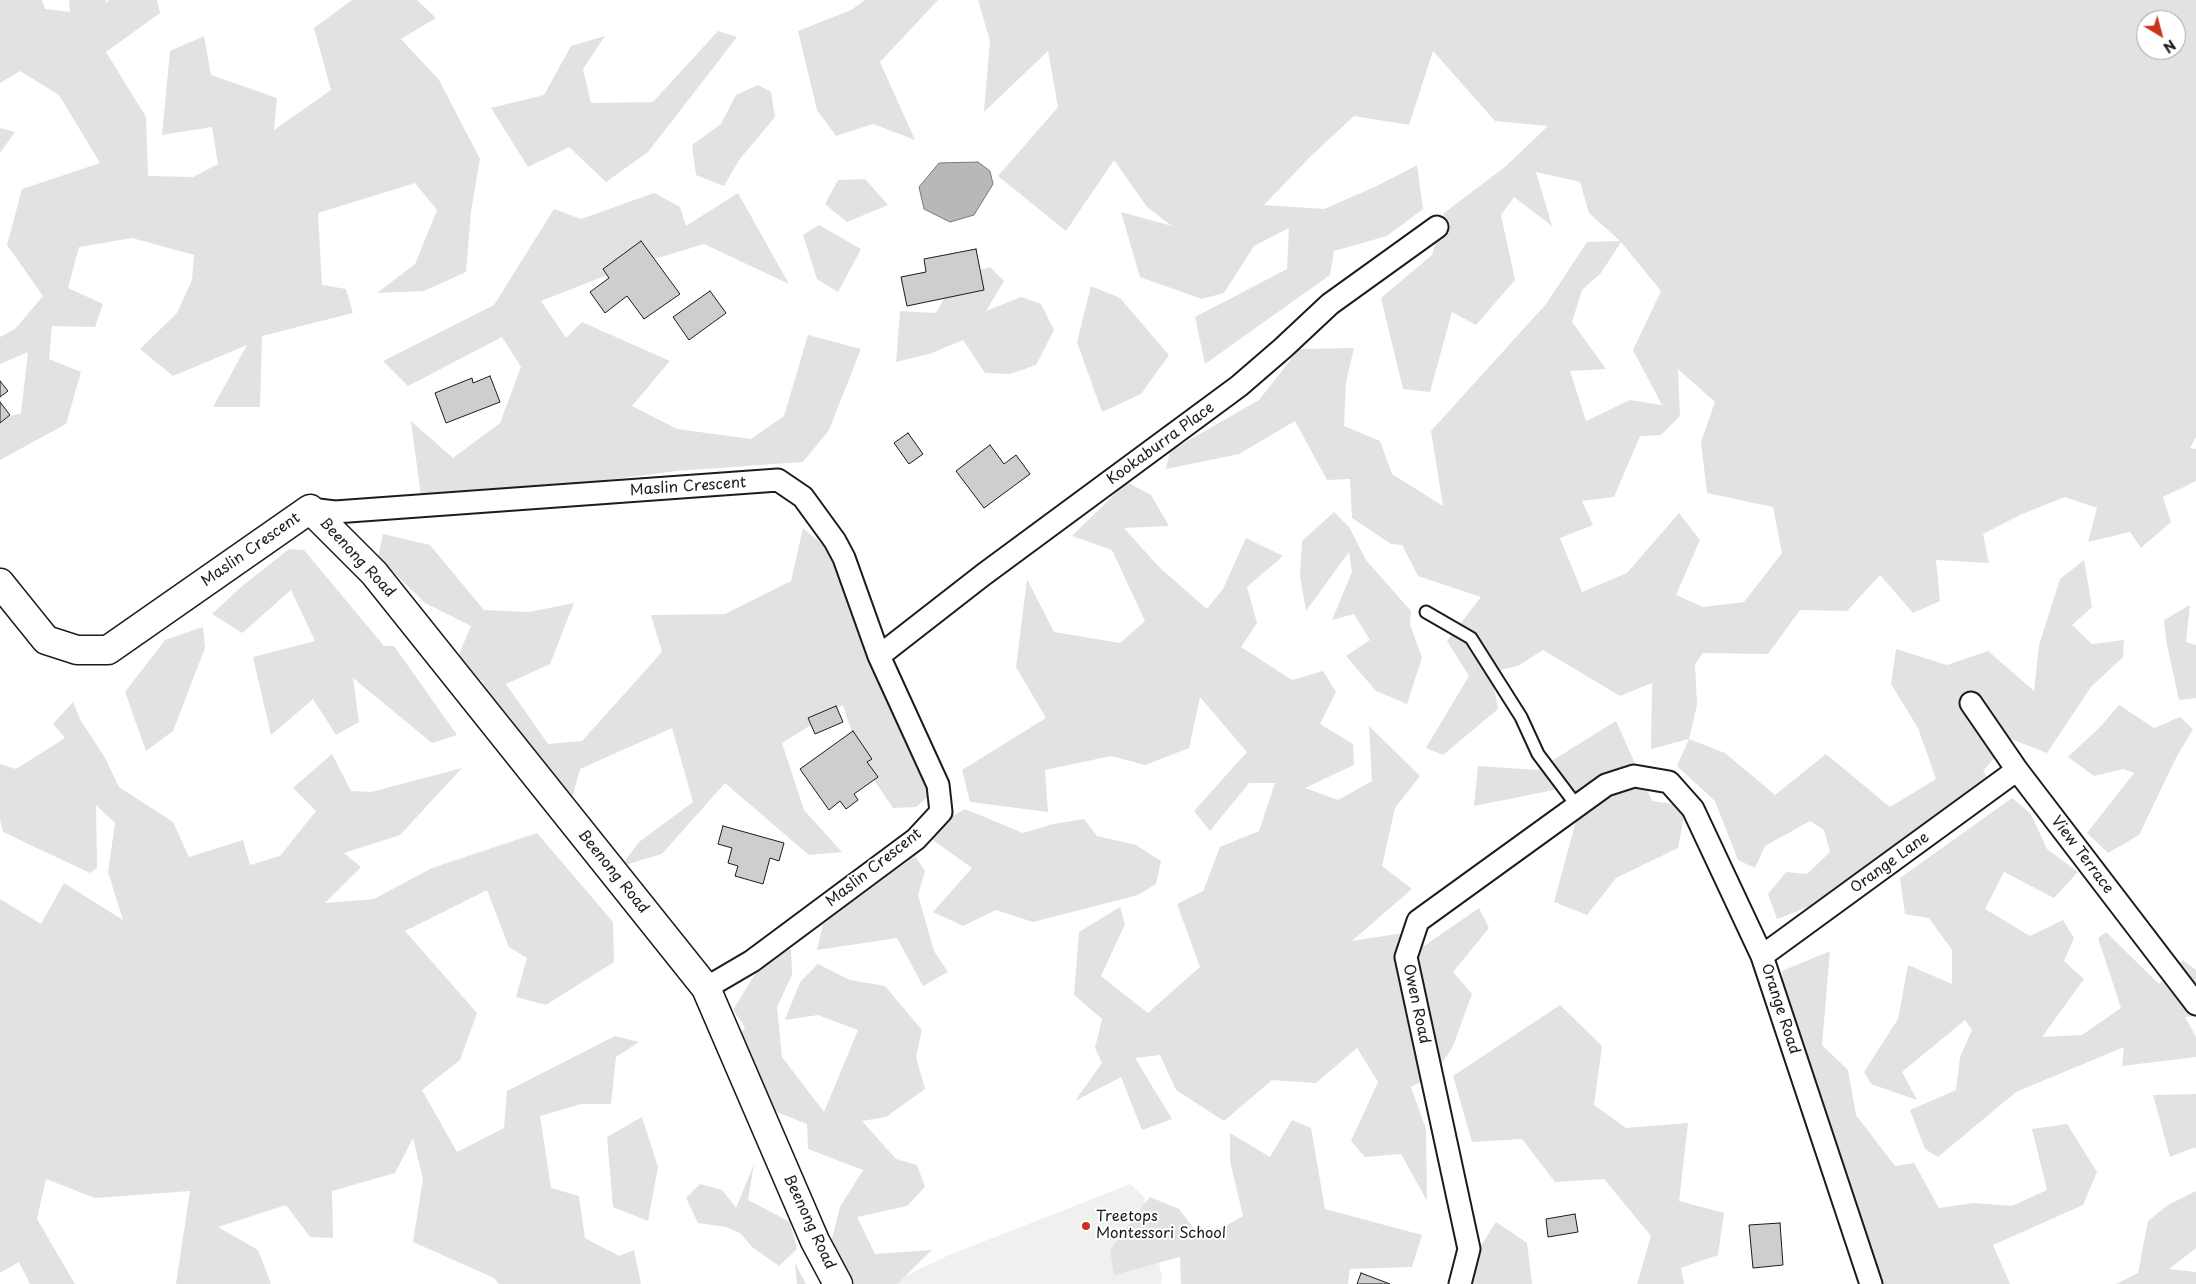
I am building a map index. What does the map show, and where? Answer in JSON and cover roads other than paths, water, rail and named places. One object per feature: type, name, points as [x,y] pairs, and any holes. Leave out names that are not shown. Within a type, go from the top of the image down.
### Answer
[{"type":"street","name":"Kookaburra Place","points":[[879,656],[983,575],[1239,386],[1330,304],[1437,227]]},
{"type":"street","name":"Maslin Crescent","points":[[0,583],[46,640],[77,650],[108,650],[310,509],[335,512],[778,480],[803,498],[835,541],[844,558],[879,656],[938,785],[941,812],[916,839],[752,961],[706,988]]},
{"type":"street","name":"Beenong Road","points":[[310,509],[374,573],[706,988],[816,1241],[838,1284]]},
{"type":"street","name":"View Terrace","points":[[1971,703],[2017,770],[2196,1004]]},
{"type":"street","name":"Orange Lane","points":[[1762,956],[2017,770]]},
{"type":"street","name":"Owen Road","points":[[1460,1284],[1469,1249],[1406,957],[1418,921],[1606,785],[1634,776]]},
{"type":"street","name":"Orange Road","points":[[1634,776],[1669,782],[1693,809],[1762,956],[1871,1284]]},
{"type":"lane","points":[[1426,612],[1471,638],[1522,717],[1538,754],[1577,806]]},
{"type":"place","name":"Treetops Montessori School","points":[[1086,1226]]}]
